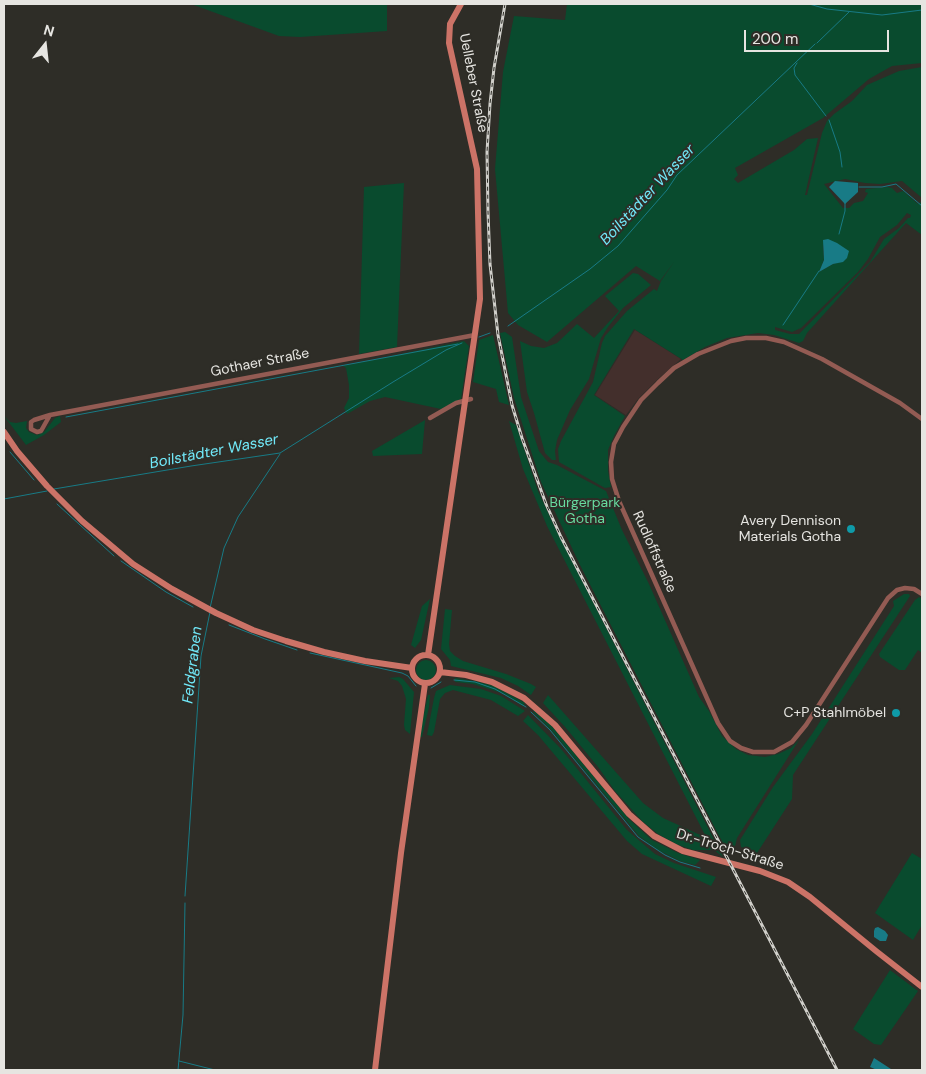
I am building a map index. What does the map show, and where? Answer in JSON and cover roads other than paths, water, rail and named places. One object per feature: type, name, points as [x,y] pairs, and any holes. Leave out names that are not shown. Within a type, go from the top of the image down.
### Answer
[{"type":"main road","name":"Uelleber Straße","points":[[428,655],[468,400],[480,299],[477,169],[449,43],[450,24],[461,4]]},
{"type":"main road","points":[[4,432],[17,451],[54,494],[82,521],[120,554],[159,581],[202,606],[253,630],[305,647],[412,668]]},
{"type":"main road","points":[[428,655],[438,661],[440,672],[435,681],[424,684],[415,678],[412,668],[417,658],[428,655]]},
{"type":"main road","name":"Dr.-Troch-Straße","points":[[440,672],[486,680],[503,686],[524,698],[555,725],[641,826],[668,844],[705,858],[774,875],[799,889],[922,986]]},
{"type":"main road","points":[[375,1070],[401,853],[424,684]]},
{"type":"street","name":"Gothaer Straße","points":[[50,415],[41,430],[37,432],[30,429],[31,422],[50,415],[475,335]]},
{"type":"street","name":"Rudloffstraße","points":[[922,417],[851,374],[804,350],[774,339],[746,338],[731,341],[698,354],[674,368],[641,400],[614,444],[611,462],[612,479],[619,501],[718,723],[730,741],[741,748],[753,752],[774,752],[792,742],[806,725],[888,598],[901,588],[910,588],[922,594]]},
{"type":"street","points":[[430,418],[456,403],[468,400]]},
{"type":"water","points":[[835,181],[858,183],[858,192],[845,204],[829,187]]},
{"type":"water","points":[[828,239],[849,251],[847,258],[843,262],[833,264],[819,272],[824,260],[823,240]]},
{"type":"water","points":[[878,927],[888,935],[886,941],[880,941],[874,937],[875,928]]},
{"type":"water","points":[[874,1058],[891,1069],[877,1070],[870,1067]]},
{"type":"waterway","points":[[809,4],[827,9],[882,15],[922,10]]},
{"type":"waterway","name":"Boilstädter Wasser","points":[[817,43],[849,12]]},
{"type":"waterway","name":"Boilstädter Wasser","points":[[508,326],[590,269],[618,246],[667,190],[677,175],[815,44]]},
{"type":"waterway","points":[[797,63],[794,68],[795,75],[826,116]]},
{"type":"waterway","points":[[829,120],[840,152],[842,167]]},
{"type":"waterway","points":[[859,187],[882,187],[896,184],[922,206]]},
{"type":"waterway","points":[[839,234],[845,211],[845,203]]},
{"type":"waterway","points":[[783,325],[819,271]]},
{"type":"waterway","name":"Boilstädter Wasser","points":[[479,337],[490,333]]},
{"type":"waterway","name":"Boilstädter Wasser","points":[[54,489],[280,453],[393,382],[446,350],[462,343]]},
{"type":"waterway","points":[[66,417],[458,344]]},
{"type":"waterway","points":[[10,452],[34,480]]},
{"type":"waterway","name":"Feldgraben","points":[[210,608],[224,548],[238,517],[280,454]]},
{"type":"waterway","name":"Boilstädter Wasser","points":[[4,499],[47,491]]},
{"type":"waterway","points":[[57,504],[114,556]]},
{"type":"waterway","points":[[121,561],[166,592],[193,607]]},
{"type":"waterway","name":"Feldgraben","points":[[185,896],[201,656],[210,612]]},
{"type":"waterway","points":[[229,625],[297,650]]},
{"type":"waterway","points":[[310,653],[402,673],[408,676],[416,686]]},
{"type":"waterway","points":[[454,680],[475,682],[495,689],[526,707]]},
{"type":"waterway","points":[[431,688],[441,682]]},
{"type":"waterway","points":[[531,712],[550,730],[638,837],[665,855],[700,868]]},
{"type":"waterway","name":"Feldgraben","points":[[178,1070],[183,1015],[185,903]]},
{"type":"waterway","points":[[179,1061],[215,1070]]},
{"type":"railway","points":[[505,4],[494,68],[487,152],[490,264],[498,335],[512,405],[522,438],[546,504],[561,537],[837,1070]]},
{"type":"place","name":"Avery Dennison Materials Gotha","points":[[851,529]]},
{"type":"place","name":"C+P Stahlmöbel","points":[[896,713]]},
{"type":"park label","name":"Bürgerpark Gotha","points":[[585,512]]}]
